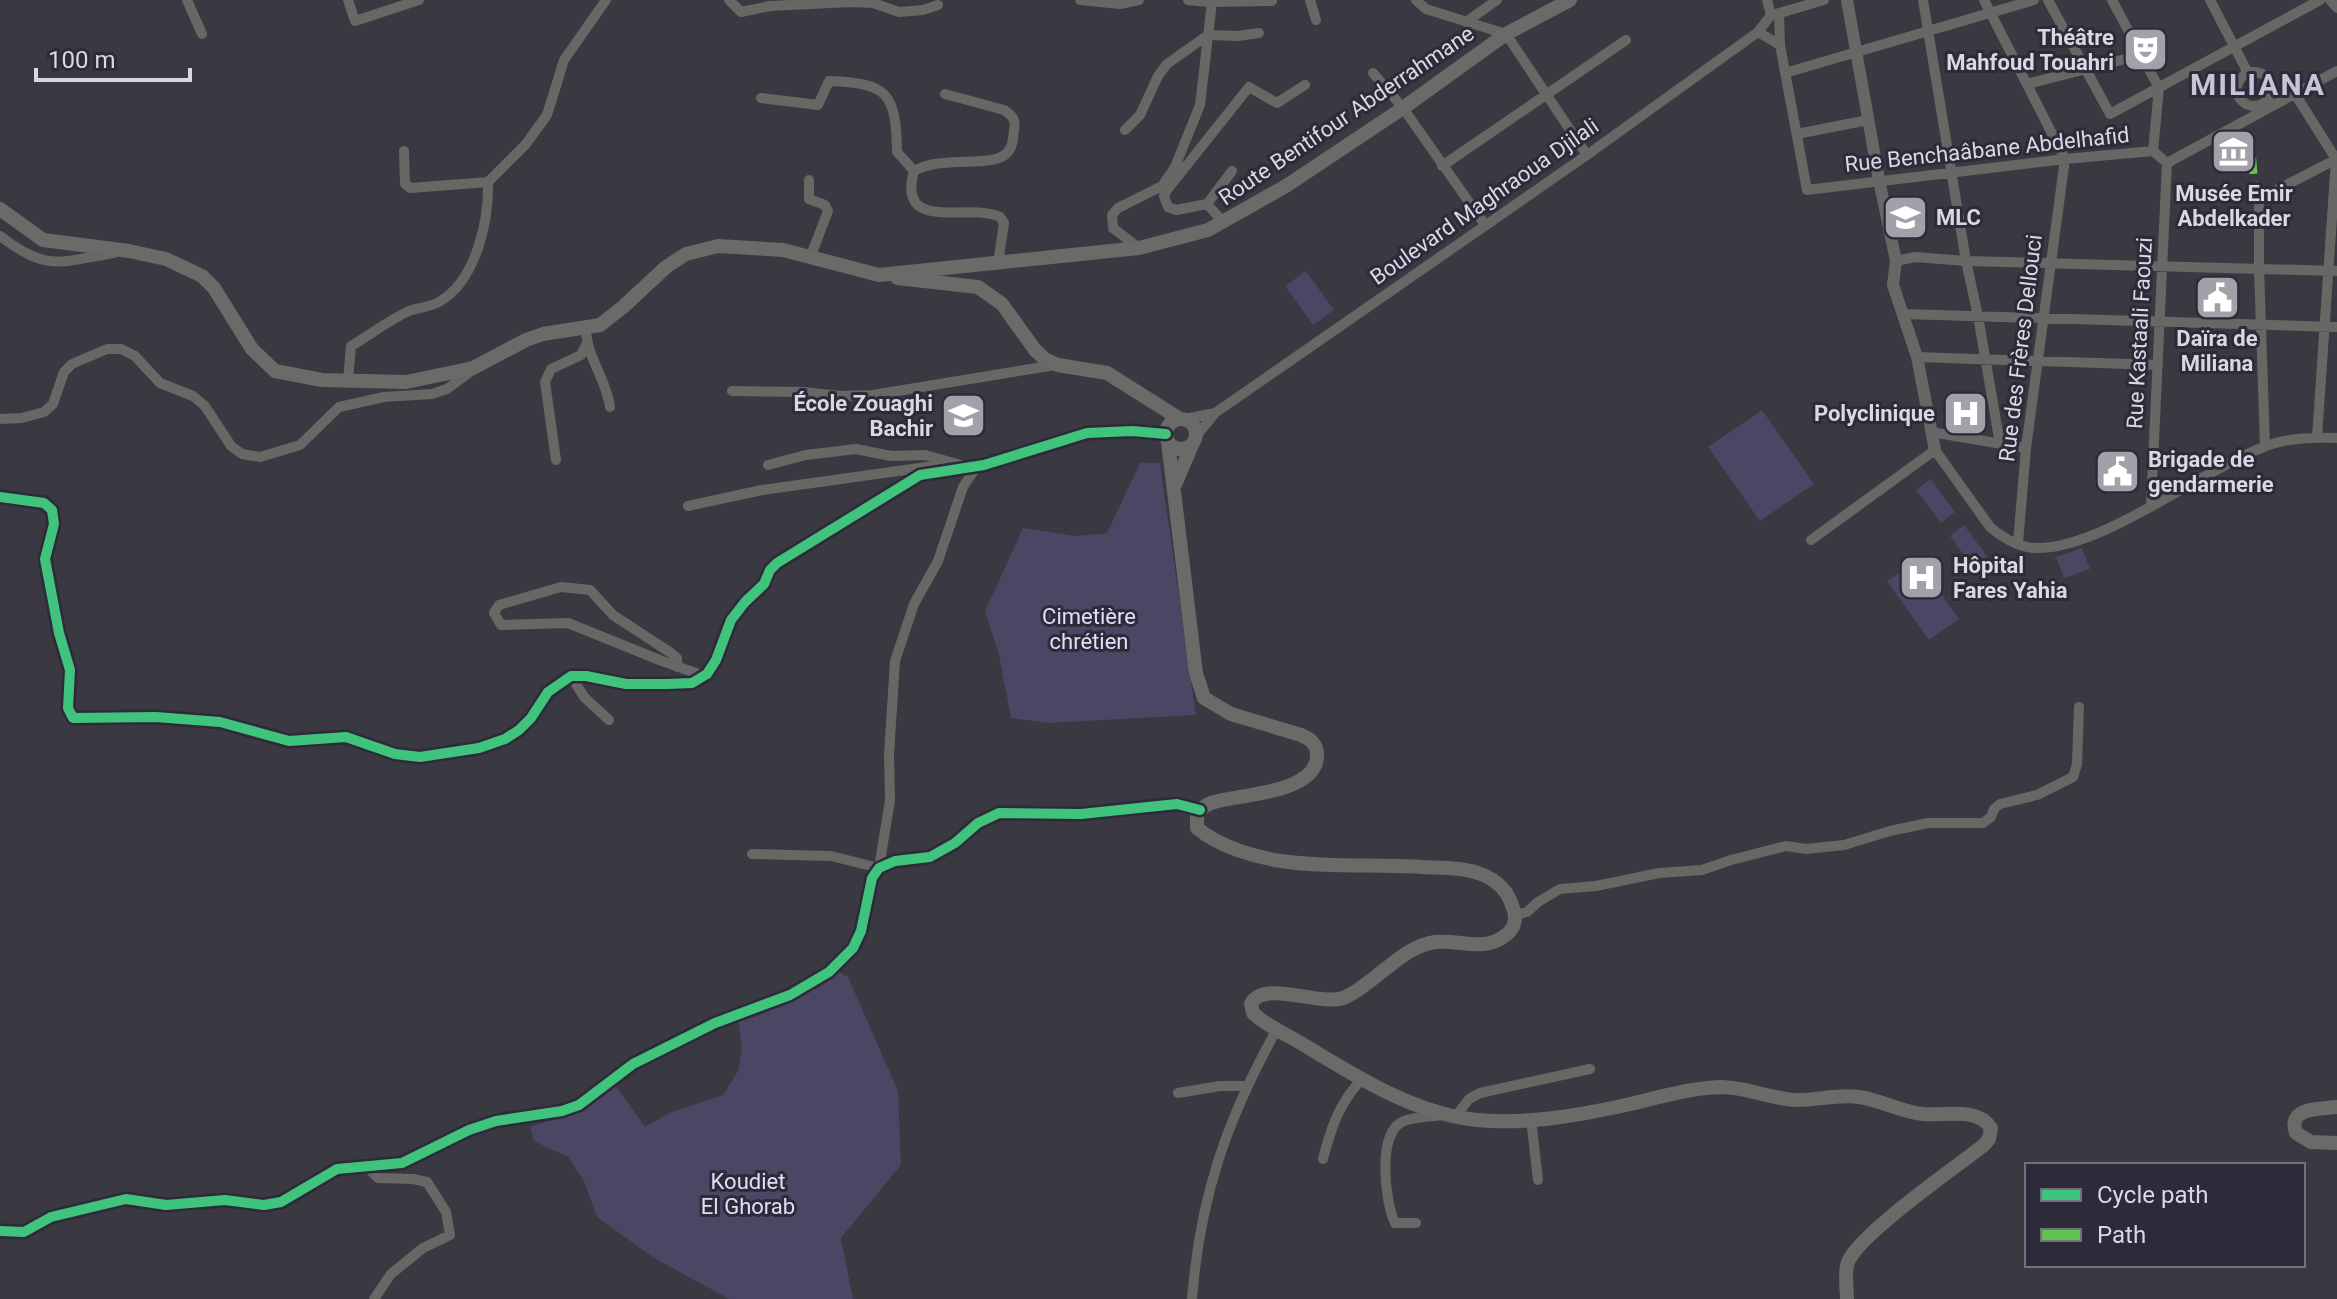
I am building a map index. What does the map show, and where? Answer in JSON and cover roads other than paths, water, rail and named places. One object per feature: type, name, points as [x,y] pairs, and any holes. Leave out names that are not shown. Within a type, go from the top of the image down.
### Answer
[{"type":"main road","name":"Route Bentifour Abderrahmane","points":[[879,275],[1139,248],[1208,230],[1286,186],[1506,34],[1570,0]]},
{"type":"main road","points":[[0,209],[43,240],[166,259],[202,276],[214,288],[252,349],[275,371],[303,378],[406,382],[473,368],[543,334],[600,325],[666,267],[686,254],[718,246],[783,250],[879,275],[978,287],[1002,304],[1035,350],[1046,360],[1107,373],[1194,425],[1194,440],[1174,488]]},
{"type":"main road","points":[[1135,390],[1167,435],[1182,449],[1194,440]]},
{"type":"main road","points":[[1183,419],[1174,420],[1167,435],[1196,673],[1204,698],[1231,714],[1310,739],[1317,750],[1317,758],[1302,779],[1283,788],[1213,802],[1200,810],[1195,822],[1202,832],[1260,857],[1316,865],[1368,864],[1460,869],[1484,875],[1507,892],[1515,915],[1514,927],[1493,942],[1477,946],[1439,941],[1424,944],[1408,952],[1361,988],[1340,998],[1327,1000],[1268,993],[1256,996],[1251,1004],[1253,1013],[1362,1079],[1421,1107],[1451,1115],[1494,1121],[1531,1119],[1604,1110],[1677,1093],[1722,1087],[1799,1100],[1862,1097],[1920,1114],[1962,1114],[1984,1119],[1991,1128],[1984,1145],[1889,1219],[1852,1255],[1847,1263],[1847,1299]]},
{"type":"main road","points":[[2337,1107],[2304,1111],[2297,1115],[2294,1123],[2296,1133],[2304,1140],[2337,1143]]},
{"type":"street","points":[[187,0],[202,34]]},
{"type":"street","points":[[348,0],[355,21],[419,0]]},
{"type":"street","points":[[404,151],[405,184],[410,188],[488,182],[526,144],[547,115],[564,60],[606,0]]},
{"type":"street","points":[[729,0],[741,12],[770,6],[851,2],[873,3],[899,12],[938,5]]},
{"type":"street","points":[[1080,0],[1120,4],[1139,0]]},
{"type":"street","points":[[1188,0],[1272,1]]},
{"type":"street","points":[[1310,0],[1316,20]]},
{"type":"street","points":[[1416,0],[1426,9],[1506,34],[1587,155]]},
{"type":"street","points":[[1466,22],[1497,0]]},
{"type":"street","points":[[1767,0],[1775,14],[1797,134],[1868,120]]},
{"type":"street","points":[[1775,14],[1824,0]]},
{"type":"street","points":[[1847,0],[1896,261],[1893,285],[1917,357],[1935,450],[1990,527],[2001,536],[2039,548],[2068,543],[2116,524],[2230,461],[2265,446],[2317,437],[2337,438]]},
{"type":"street","points":[[1923,0],[2000,444]]},
{"type":"street","points":[[1984,0],[2065,159]]},
{"type":"street","points":[[1785,73],[2034,0]]},
{"type":"street","points":[[2048,0],[2110,114],[2320,0]]},
{"type":"street","points":[[2112,0],[2159,88],[2153,151]]},
{"type":"street","points":[[2210,0],[2248,73]]},
{"type":"street","points":[[2330,0],[2337,8]]},
{"type":"street","points":[[1139,248],[1113,228],[1112,215],[1118,208],[1162,186],[1175,167],[1200,105],[1212,2]]},
{"type":"street","name":"Boulevard Maghraoua Djilali","points":[[1215,413],[1587,155],[1758,32],[1775,14]]},
{"type":"street","points":[[1758,32],[1780,45]]},
{"type":"street","points":[[1125,130],[1140,115],[1167,64],[1208,35],[1259,33]]},
{"type":"street","points":[[1442,166],[1626,40]]},
{"type":"street","points":[[2027,84],[2141,55]]},
{"type":"street","points":[[2167,163],[2265,107],[2337,71]]},
{"type":"street","points":[[1373,73],[1403,108],[1485,225]]},
{"type":"street","points":[[2248,73],[2260,73],[2270,81],[2271,94],[2265,107],[2246,105],[2238,97],[2239,80],[2248,73]]},
{"type":"street","points":[[761,98],[818,105],[829,81],[871,85],[892,104],[897,119],[897,152],[914,171]]},
{"type":"street","points":[[1232,171],[1207,204],[1176,210],[1168,207],[1164,196],[1249,87],[1277,103],[1305,85]]},
{"type":"street","points":[[914,171],[932,162],[996,159],[1006,154],[1012,145],[1015,122],[1012,115],[945,94]]},
{"type":"street","points":[[2295,94],[2336,159],[2332,327],[2317,437]]},
{"type":"street","name":"Rue Benchaâbane Abdelhafid","points":[[1797,134],[1807,190],[2153,151],[2167,163]]},
{"type":"street","name":"Rue des Frères Dellouci","points":[[2018,543],[2026,448],[2065,159]]},
{"type":"street","points":[[2265,446],[2259,199],[2336,159]]},
{"type":"street","name":"Rue Kastaali Faouzi","points":[[2151,505],[2167,163]]},
{"type":"street","points":[[914,171],[912,199],[919,207],[932,212],[983,212],[1000,217],[1004,223],[998,263]]},
{"type":"street","points":[[809,180],[809,199],[825,205],[828,211],[810,258]]},
{"type":"street","points":[[348,380],[351,346],[409,312],[439,302],[466,276],[478,248],[488,209],[488,182]]},
{"type":"street","points":[[1207,204],[1224,223]]},
{"type":"street","points":[[0,236],[24,255],[47,263],[129,251]]},
{"type":"street","points":[[1896,261],[1915,257],[1966,261],[2333,270]]},
{"type":"street","points":[[1904,314],[2332,327]]},
{"type":"street","points":[[556,460],[545,382],[551,369],[581,355],[586,345],[586,328]]},
{"type":"street","points":[[586,345],[602,373],[610,407]]},
{"type":"street","points":[[0,419],[22,418],[44,412],[53,404],[64,372],[72,364],[107,349],[121,349],[135,356],[160,383],[193,396],[205,406],[231,446],[242,454],[260,457],[300,445],[339,407],[384,397],[432,394],[447,389],[484,363]]},
{"type":"street","points":[[1917,357],[2158,365]]},
{"type":"street","points":[[732,391],[873,395],[1058,365]]},
{"type":"street","points":[[1183,419],[1215,413]]},
{"type":"street","points":[[1194,440],[1215,413]]},
{"type":"street","points":[[0,497],[44,503],[52,510],[54,524],[45,559],[59,633],[70,670],[68,708],[73,718],[156,717],[220,722],[289,741],[346,737],[395,754],[420,757],[479,748],[505,739],[531,718],[548,692],[571,676],[626,684],[692,683],[704,676],[716,660],[731,620],[764,584],[777,563],[920,475],[977,466],[1087,433],[1132,431],[1167,435]]},
{"type":"street","points":[[1931,432],[2026,448]]},
{"type":"street","points":[[768,465],[806,455],[856,449],[891,456],[925,455],[961,465]]},
{"type":"street","points":[[1811,540],[1935,450]]},
{"type":"street","points":[[688,506],[762,490],[866,474],[977,466]]},
{"type":"street","points":[[0,1231],[24,1232],[51,1217],[126,1199],[166,1205],[225,1200],[264,1205],[281,1202],[337,1169],[402,1163],[469,1130],[496,1121],[562,1111],[579,1105],[633,1064],[715,1023],[809,986],[829,972],[853,948],[861,931],[872,878],[879,868],[890,800],[889,754],[895,661],[914,604],[938,561],[963,487],[977,466]]},
{"type":"street","points":[[677,667],[677,658],[613,615],[590,590],[561,587],[499,605],[494,613],[501,625],[568,623],[677,667],[704,676]]},
{"type":"street","points":[[571,676],[584,697],[609,720]]},
{"type":"street","points":[[1515,915],[1527,912],[1560,889],[1596,886],[1659,873],[1702,870],[1786,846],[1806,849],[1844,845],[1928,823],[1983,823],[2000,804],[2037,795],[2073,777],[2077,764],[2079,707]]},
{"type":"street","points":[[752,854],[831,856],[879,868],[895,861],[930,857],[955,843],[978,823],[999,813],[1081,814],[1177,804],[1200,810]]},
{"type":"street","points":[[1192,1299],[1201,1223],[1216,1162],[1246,1086],[1277,1029]]},
{"type":"street","points":[[1416,1223],[1395,1223],[1391,1216],[1385,1160],[1396,1126],[1404,1121],[1451,1115],[1480,1093],[1590,1069]]},
{"type":"street","points":[[1323,1159],[1338,1110],[1362,1079]]},
{"type":"street","points":[[1178,1093],[1220,1086],[1246,1086]]},
{"type":"street","points":[[1531,1119],[1538,1180]]},
{"type":"street","points":[[373,1165],[372,1172],[378,1178],[427,1182],[446,1212],[450,1235],[423,1248],[391,1274],[374,1299]]},
{"type":"place","name":"Théâtre Mahfoud Touahri","points":[[2145,50]]},
{"type":"place","name":"Musée Emir Abdelkader","points":[[2234,152]]},
{"type":"place","name":"MLC","points":[[1905,217]]},
{"type":"place","name":"Daïra de Miliana","points":[[2217,297]]},
{"type":"place","name":"Polyclinique","points":[[1966,413]]},
{"type":"place","name":"École Zouaghi Bachir","points":[[964,416]]},
{"type":"place","name":"Brigade de gendarmerie","points":[[2117,472]]},
{"type":"place","name":"Hôpital Fares Yahia","points":[[1922,578]]},
{"type":"district","name":"MILIANA","points":[[2258,85]]},
{"type":"park label","name":"Cimetière chrétien","points":[[1089,628]]},
{"type":"park label","name":"Koudiet El Ghorab","points":[[748,1194]]}]
